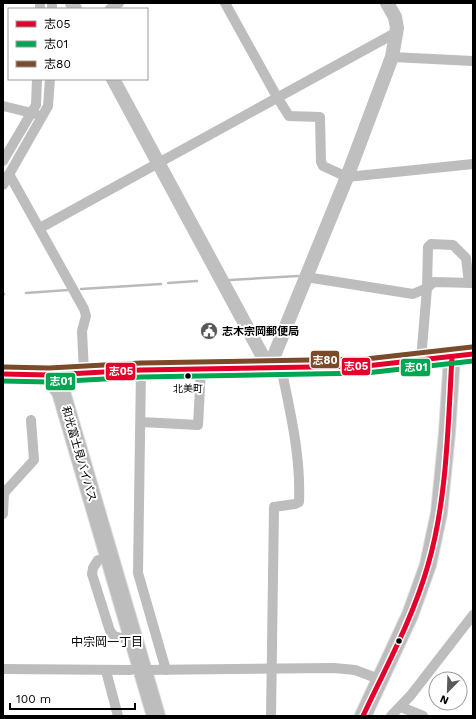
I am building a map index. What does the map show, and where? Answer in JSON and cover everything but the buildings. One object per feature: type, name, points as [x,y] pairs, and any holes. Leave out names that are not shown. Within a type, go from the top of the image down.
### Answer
[{"type":"highway","name":"和光富士見バイパス","points":[[49,374],[48,394],[121,638],[156,716]]},
{"type":"highway","name":"和光富士見バイパス","points":[[49,374],[61,392],[136,670],[144,716]]},
{"type":"main road","points":[[3,374],[366,366],[473,354]]},
{"type":"main road","points":[[363,716],[416,601],[433,546],[439,513],[447,433],[452,357]]},
{"type":"street","points":[[225,3],[289,116],[320,117],[320,162],[328,168],[347,177],[473,164]]},
{"type":"street","points":[[275,367],[306,278],[347,177],[392,57],[397,32],[395,17],[387,3]]},
{"type":"street","points":[[40,228],[397,32]]},
{"type":"street","points":[[392,57],[473,61]]},
{"type":"street","points":[[3,185],[36,114],[37,80]]},
{"type":"street","points":[[3,161],[36,114],[49,104],[50,80]]},
{"type":"street","points":[[114,80],[158,163],[275,367],[290,414],[300,477],[299,502],[274,507],[271,716]]},
{"type":"street","points":[[3,106],[36,114]]},
{"type":"street","points":[[9,174],[40,228],[86,316],[82,331],[84,373]]},
{"type":"street","points":[[306,278],[413,294],[427,288],[434,282],[471,283],[466,258],[453,245],[430,244],[428,247],[427,288],[421,360]]},
{"type":"street","points":[[141,422],[198,425],[201,369]]},
{"type":"street","points":[[141,370],[138,573],[166,670]]},
{"type":"street","points":[[3,514],[4,493],[34,460],[31,420]]},
{"type":"street","points":[[392,716],[402,711],[473,616]]},
{"type":"street","points":[[3,669],[106,671],[334,668],[355,670],[379,679]]},
{"type":"street","points":[[106,671],[118,716]]},
{"type":"street","points":[[402,711],[423,716]]},
{"type":"waterway","points":[[230,280],[298,276]]},
{"type":"waterway","points":[[168,283],[197,281]]},
{"type":"waterway","points":[[81,289],[161,284]]},
{"type":"waterway","points":[[26,293],[68,290]]},
{"type":"transit line","name":"志80","points":[[3,367],[49,368],[141,363],[366,359],[472,347]]},
{"type":"transit line","name":"志05","points":[[3,374],[49,375],[141,370],[366,366],[473,354]]},
{"type":"transit line","name":"志05","points":[[363,716],[407,623],[428,565],[443,489],[448,436],[452,357]]},
{"type":"transit line","name":"志01","points":[[3,381],[49,382],[141,377],[366,373],[473,361]]},
{"type":"place","name":"志木宗岡郵便局","points":[[209,331]]},
{"type":"place","name":"北美町","points":[[188,376]]},
{"type":"district","name":"中宗岡一丁目","points":[[107,642]]}]
